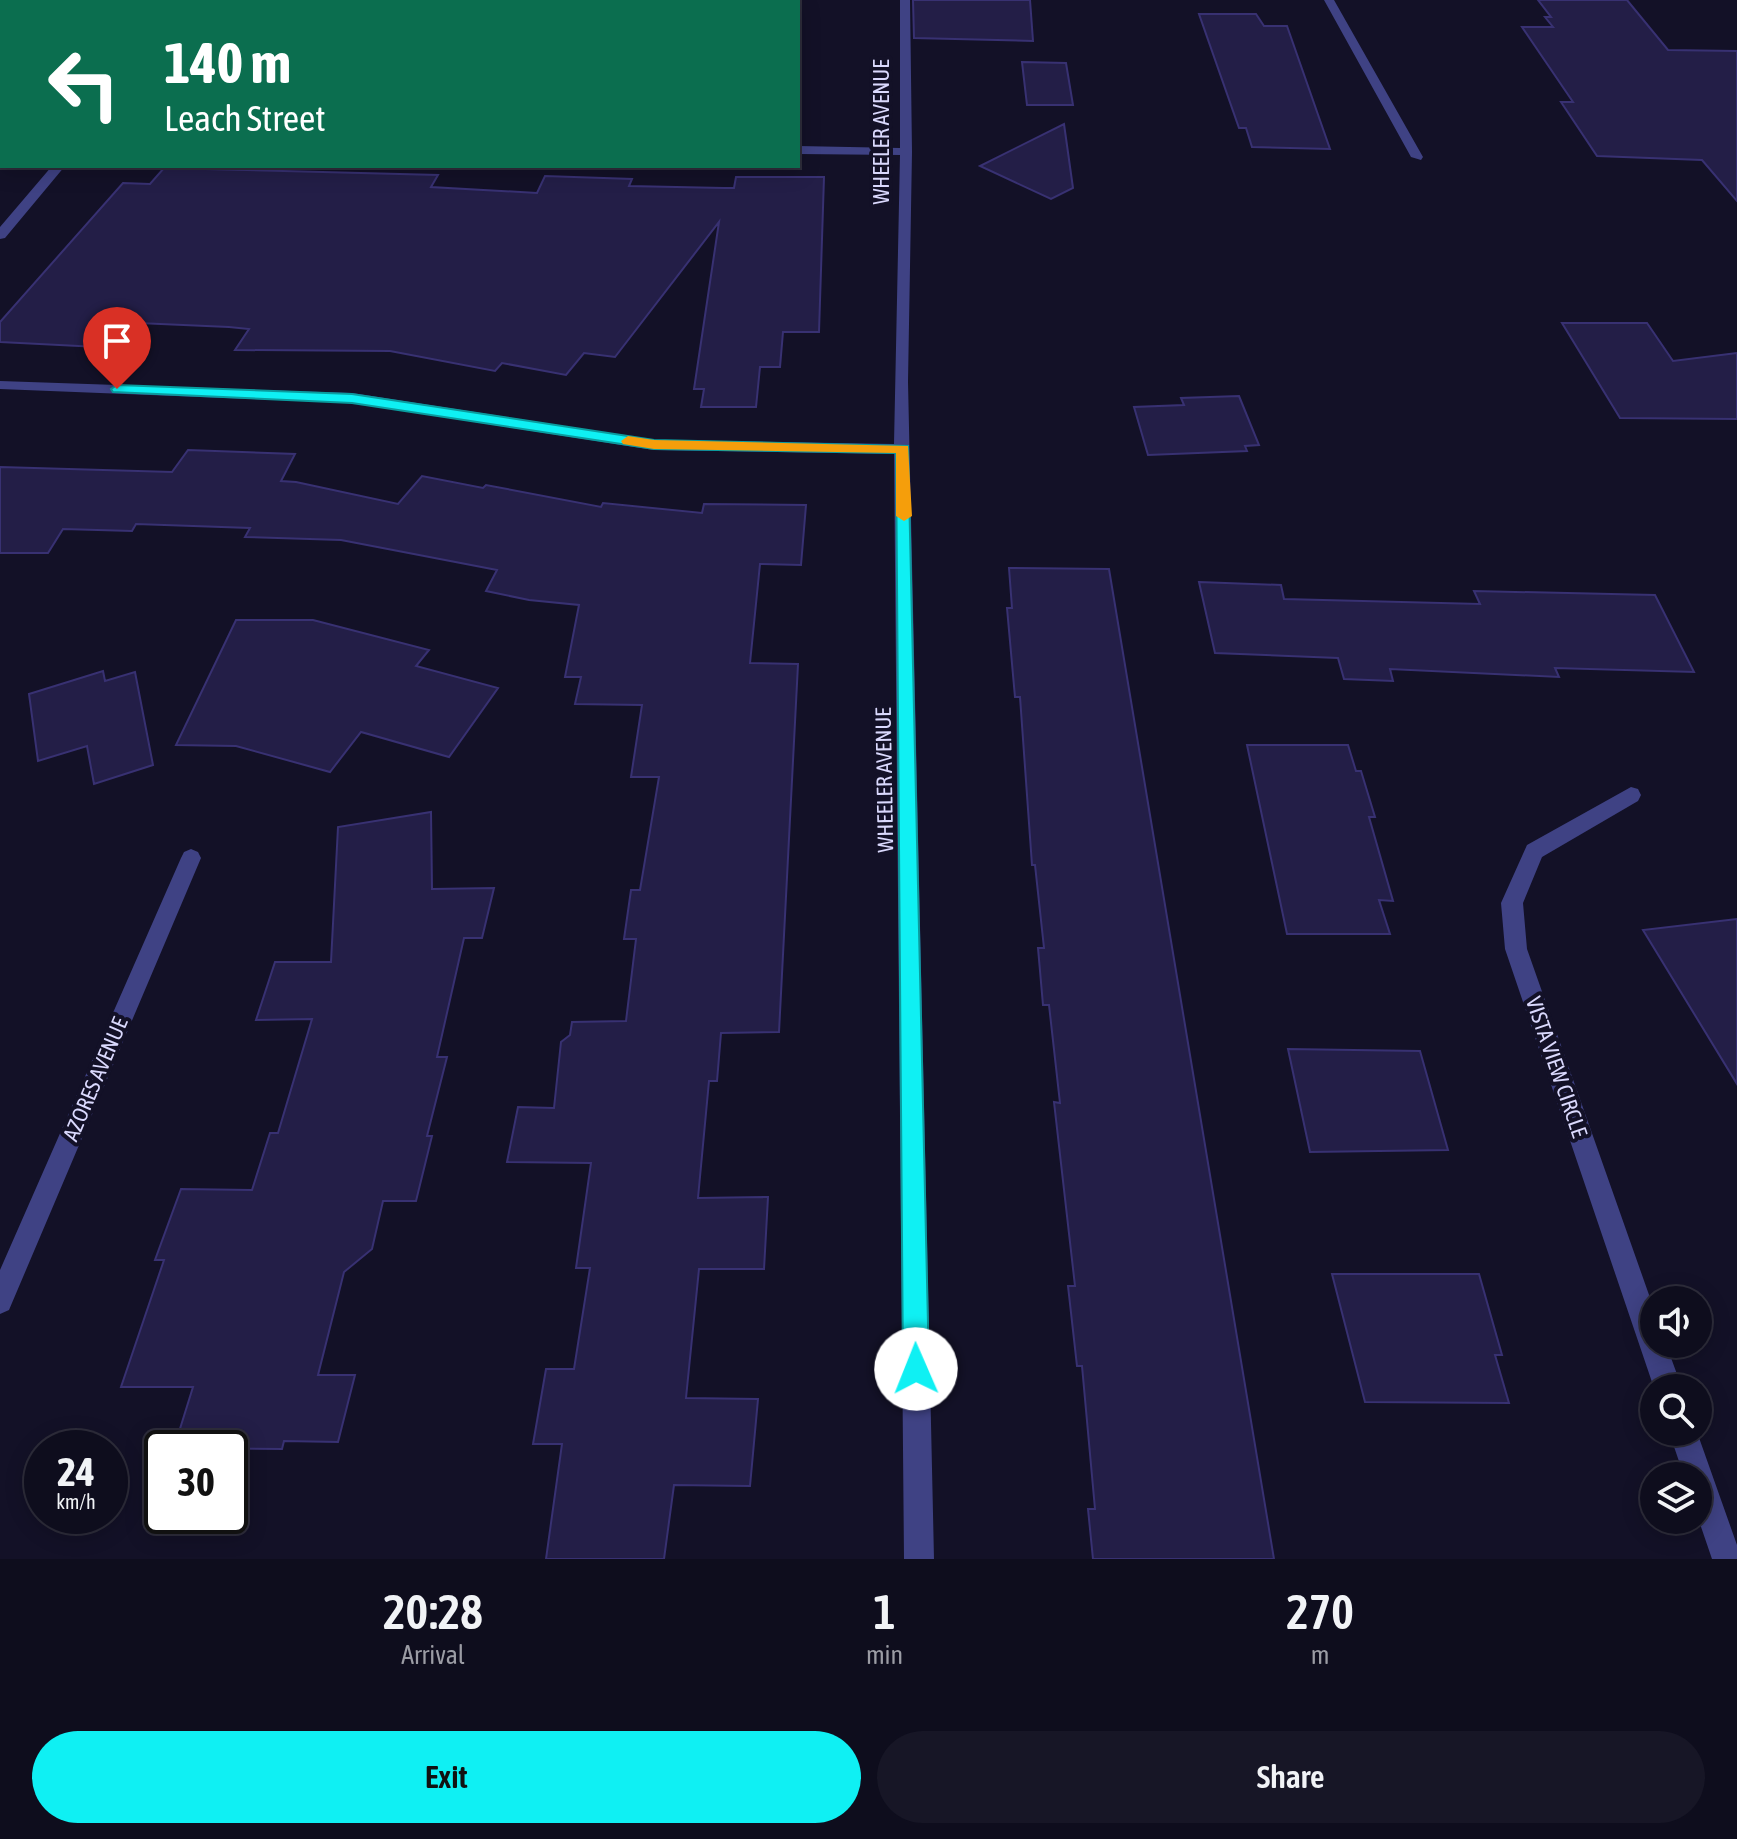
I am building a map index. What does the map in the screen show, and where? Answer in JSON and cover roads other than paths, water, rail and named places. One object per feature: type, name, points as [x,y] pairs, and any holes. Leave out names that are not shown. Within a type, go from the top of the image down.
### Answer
[{"type":"street","name":"WHEELER AVENUE","points":[[905,0],[903,449],[919,1559]]},
{"type":"street","points":[[1329,0],[1417,157]]},
{"type":"street","points":[[800,150],[906,152]]},
{"type":"street","points":[[0,235],[57,168]]},
{"type":"street","points":[[0,385],[352,398],[654,445],[903,449]]},
{"type":"street","name":"VISTA VIEW CIRCLE","points":[[1631,795],[1534,851],[1512,903],[1516,949],[1663,1374]]},
{"type":"street","name":"AZORES AVENUE","points":[[0,1301],[191,858]]},
{"type":"street","points":[[1688,1446],[1727,1559]]}]
